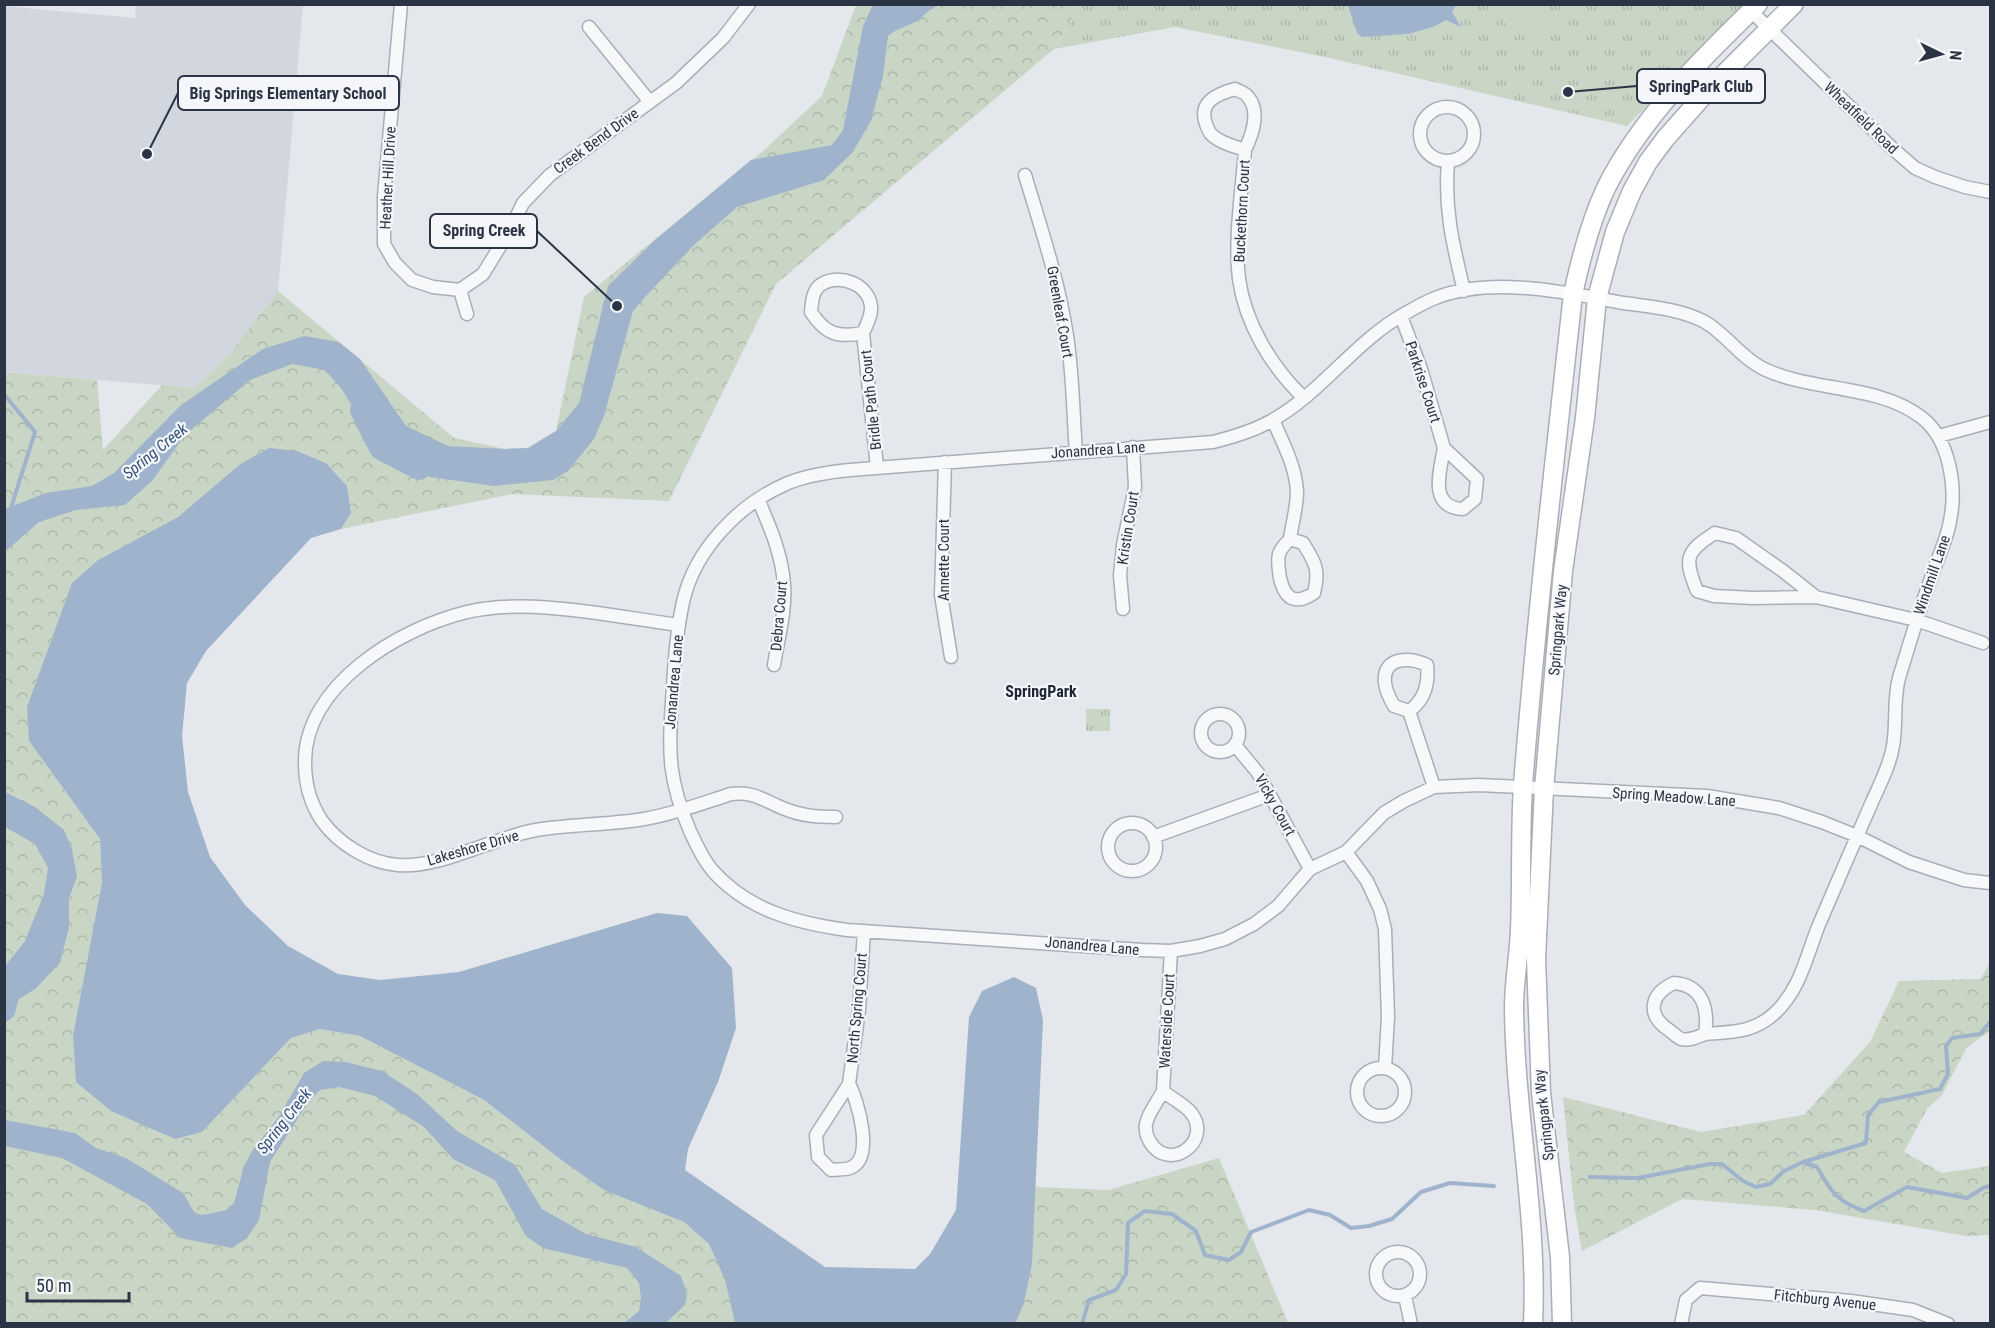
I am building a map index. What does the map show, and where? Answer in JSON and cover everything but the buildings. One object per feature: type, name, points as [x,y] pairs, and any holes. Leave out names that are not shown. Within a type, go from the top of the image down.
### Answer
[{"type":"street","name":"Heather Hill Drive","points":[[401,4],[384,196],[384,244],[395,262],[412,280],[460,290]]},
{"type":"street","name":"Creek Bend Drive","points":[[460,290],[483,274],[510,230],[523,203],[543,182],[676,83],[720,40],[749,4]]},
{"type":"street","name":"Springpark Way","points":[[1562,1323],[1560,1257],[1554,1197],[1544,1135],[1536,959],[1544,789],[1563,571],[1585,418],[1597,298],[1615,232],[1632,191],[1648,162],[1710,88],[1794,4]]},
{"type":"street","name":"Springpark Way","points":[[1533,1323],[1532,1228],[1518,1104],[1514,1007],[1520,930],[1523,787],[1545,549],[1573,294],[1591,224],[1624,156],[1665,102],[1754,8]]},
{"type":"street","name":"Wheatfield Road","points":[[1754,8],[1769,29],[1915,168],[1965,187],[1990,192]]},
{"type":"street","points":[[589,27],[650,102]]},
{"type":"street","name":"Buckethorn Court","points":[[1245,150],[1222,142],[1209,132],[1204,119],[1204,109],[1208,102],[1218,94],[1235,89],[1248,96],[1254,109],[1255,123],[1245,150],[1238,248],[1239,279],[1259,339],[1284,377],[1304,398]]},
{"type":"street","points":[[1440,108],[1454,108],[1465,114],[1473,124],[1474,137],[1470,150],[1460,159],[1448,162],[1435,159],[1425,150],[1420,138],[1422,125],[1429,114],[1440,108]]},
{"type":"street","points":[[1448,162],[1446,204],[1464,291]]},
{"type":"street","name":"Greenleaf Court","points":[[1025,176],[1064,315],[1068,339],[1076,452]]},
{"type":"street","name":"Bridle Path Court","points":[[863,333],[845,337],[829,332],[818,324],[810,312],[813,296],[820,286],[833,281],[847,280],[868,295],[871,307],[869,320],[863,333],[878,467]]},
{"type":"street","name":"Jonandrea Lane","points":[[1523,787],[1479,785],[1434,787],[1384,813],[1346,852],[1310,869],[1278,906],[1254,924],[1225,939],[1171,951],[864,931],[810,925],[788,919],[745,898],[712,869],[696,844],[674,790],[669,738],[674,675],[683,601],[702,557],[732,520],[773,490],[806,477],[829,472],[1213,442],[1252,431],[1273,420],[1304,398],[1371,338],[1401,316],[1438,297],[1464,291],[1502,287],[1573,294]]},
{"type":"street","points":[[460,290],[467,314]]},
{"type":"street","name":"Windmill Lane","points":[[1573,294],[1672,311],[1705,322],[1761,368],[1794,379],[1869,395],[1898,404],[1922,417],[1939,436],[1948,460],[1952,492],[1950,521],[1896,687],[1893,745],[1885,773],[1817,929],[1807,963],[1787,998],[1775,1013],[1760,1024],[1742,1032],[1705,1034],[1694,1039],[1682,1039],[1660,1024],[1654,1012],[1654,999],[1662,988],[1680,983],[1687,984],[1697,992],[1707,1019],[1705,1034]]},
{"type":"street","name":"Parkrise Court","points":[[1401,316],[1421,369],[1444,448],[1439,484],[1440,496],[1453,508],[1463,509],[1475,499],[1477,479],[1444,448]]},
{"type":"street","points":[[1273,420],[1287,450],[1297,492],[1290,539],[1278,556],[1281,584],[1284,593],[1293,599],[1303,600],[1314,593],[1318,579],[1317,566],[1303,543],[1290,539]]},
{"type":"street","points":[[1939,436],[1990,422]]},
{"type":"street","name":"Kristin Court","points":[[1123,609],[1120,575],[1123,545],[1135,487],[1133,447]]},
{"type":"street","name":"Annette Court","points":[[945,462],[941,595],[951,657]]},
{"type":"street","name":"Debra Court","points":[[758,500],[781,558],[784,587],[774,665]]},
{"type":"street","points":[[1816,597],[1784,571],[1736,538],[1715,534],[1695,546],[1689,559],[1691,575],[1697,591],[1714,596],[1816,597],[1916,620],[1988,646]]},
{"type":"street","name":"Lakeshore Drive","points":[[680,625],[541,607],[493,607],[451,616],[395,640],[354,669],[339,684],[313,721],[306,741],[305,757],[308,790],[315,810],[328,830],[355,850],[369,857],[398,865],[430,862],[535,830],[629,822],[681,810],[731,794],[742,793],[758,796],[783,809],[807,816],[836,817]]},
{"type":"street","points":[[1406,658],[1427,665],[1429,680],[1417,706],[1409,711],[1394,706],[1384,681],[1388,668],[1396,660],[1406,658]]},
{"type":"street","points":[[1409,711],[1434,787]]},
{"type":"street","name":"Vicky Court","points":[[1235,745],[1258,773],[1310,869]]},
{"type":"street","name":"Spring Meadow Lane","points":[[1523,787],[1707,796],[1779,808],[1857,836],[1909,862],[1964,880],[1990,883]]},
{"type":"street","points":[[1154,837],[1269,795]]},
{"type":"street","points":[[1346,852],[1366,881],[1380,909],[1385,929],[1388,1017],[1385,1068]]},
{"type":"street","name":"North Spring Court","points":[[849,1084],[854,1093],[862,1131],[863,1151],[851,1168],[831,1170],[818,1157],[816,1135],[849,1084],[859,1010],[864,931]]},
{"type":"street","name":"Waterside Court","points":[[1163,1091],[1192,1113],[1197,1125],[1196,1138],[1189,1149],[1177,1155],[1164,1154],[1154,1148],[1147,1137],[1146,1124],[1163,1091],[1171,951]]},
{"type":"street","points":[[1385,1068],[1395,1072],[1402,1080],[1406,1090],[1404,1101],[1398,1110],[1388,1116],[1377,1117],[1367,1113],[1360,1105],[1356,1094],[1358,1083],[1364,1074],[1374,1069],[1385,1068]]},
{"type":"street","name":"Fitchburg Avenue","points":[[1681,1323],[1686,1300],[1700,1288],[1851,1301],[1913,1310],[1948,1323]]},
{"type":"street","points":[[1405,1296],[1411,1323]]},
{"type":"shaded area","points":[[136,5],[303,5],[278,291],[231,352],[195,388],[5,372],[4,6],[135,18]]},
{"type":"green space","points":[[856,5],[1080,5],[1054,49],[776,284],[669,501],[512,494],[341,529],[351,513],[347,486],[326,463],[297,451],[239,465],[178,517],[98,560],[29,741],[100,839],[102,882],[73,1035],[202,1132],[291,1038],[320,1029],[360,1036],[484,1100],[564,1162],[684,1222],[709,1244],[725,1280],[735,1323],[5,1323],[4,372],[97,380],[103,450],[162,385],[195,388],[231,352],[278,291],[454,438],[505,449],[528,448],[556,431],[584,297],[763,151],[822,96]]},
{"type":"green space","points":[[1080,5],[1746,5],[1627,126],[1325,57],[1175,27],[1054,49]]},
{"type":"green space","points":[[1499,5],[1549,5],[1554,30],[1507,28]]},
{"type":"green space","points":[[1086,709],[1110,709],[1110,731],[1086,731]]},
{"type":"green space","points":[[1990,963],[1990,1031],[1967,1047],[1942,1095],[1927,1109],[1904,1152],[1942,1173],[1990,1166],[1990,1235],[1966,1236],[1815,1210],[1682,1199],[1582,1251],[1574,1206],[1563,1097],[1701,1132],[1804,1115],[1870,1042],[1899,981],[1980,979]]},
{"type":"green space","points":[[1219,1158],[1288,1323],[1016,1324],[1029,1273],[1035,1187],[1108,1190]]},
{"type":"water","points":[[873,4],[939,5],[915,22],[888,36],[883,76],[871,121],[852,153],[824,180],[737,207],[695,244],[633,311],[604,416],[594,439],[568,471],[553,480],[494,486],[430,477],[398,462],[366,428],[341,388],[325,370],[292,364],[250,380],[185,435],[152,481],[125,505],[76,510],[39,522],[5,552],[5,509],[46,493],[92,486],[114,473],[181,405],[263,349],[304,336],[339,342],[360,359],[406,426],[448,446],[528,448],[556,431],[579,403],[608,286],[654,241],[751,160],[832,145],[843,130],[863,26]]},
{"type":"water","points":[[1348,5],[1456,5],[1452,12],[1461,27],[1446,20],[1433,27],[1408,34],[1362,37],[1357,33]]},
{"type":"water","points":[[269,448],[297,451],[326,463],[347,486],[351,513],[341,529],[311,538],[206,651],[187,683],[182,736],[188,792],[210,857],[245,905],[288,946],[338,974],[380,980],[459,972],[657,913],[687,916],[732,968],[736,1028],[718,1082],[688,1149],[685,1170],[825,1267],[915,1269],[930,1254],[956,1210],[969,1017],[982,991],[1014,977],[1036,988],[1043,1020],[1032,1264],[1024,1302],[1016,1323],[735,1323],[725,1280],[709,1244],[684,1222],[604,1190],[484,1100],[360,1036],[320,1029],[291,1038],[202,1132],[175,1139],[111,1111],[76,1082],[73,1035],[102,882],[100,839],[29,741],[27,707],[72,583],[98,560],[178,517],[239,465]]},
{"type":"water","points":[[5,792],[35,807],[64,830],[72,849],[77,877],[69,898],[69,927],[60,963],[35,989],[19,999],[14,1016],[5,1023],[5,966],[25,941],[44,894],[48,868],[35,844],[5,827]]},
{"type":"water","points":[[323,1061],[346,1062],[382,1071],[417,1094],[457,1131],[515,1165],[542,1209],[586,1234],[636,1247],[681,1276],[687,1295],[685,1305],[666,1323],[624,1323],[639,1311],[641,1298],[639,1283],[627,1268],[543,1248],[526,1236],[495,1180],[453,1159],[424,1127],[375,1096],[340,1087],[320,1090],[307,1104],[270,1162],[259,1220],[247,1238],[232,1248],[180,1238],[147,1204],[62,1158],[5,1146],[5,1120],[75,1133],[96,1148],[126,1158],[183,1193],[194,1212],[201,1215],[226,1210],[234,1203],[244,1166],[252,1151],[280,1115],[304,1073]]},
{"type":"waterway","points":[[4,394],[35,432],[10,511]]},
{"type":"waterway","name":"Spring Creek","points":[[362,410],[381,448],[419,468]]},
{"type":"waterway","points":[[1803,1162],[1866,1143],[1868,1115],[1879,1102],[1940,1089],[1948,1074],[1946,1046],[1952,1038],[1980,1034],[1990,1022]]},
{"type":"waterway","points":[[1590,1177],[1638,1178],[1710,1164],[1722,1164],[1743,1181],[1756,1187],[1770,1184],[1784,1171],[1803,1162],[1817,1167],[1836,1195],[1864,1211],[1907,1187],[1967,1198],[1990,1186]]},
{"type":"waterway","points":[[1082,1324],[1089,1300],[1116,1290],[1126,1274],[1128,1223],[1145,1211],[1172,1214],[1196,1231],[1205,1255],[1229,1260],[1241,1252],[1251,1232],[1309,1210],[1330,1215],[1351,1228],[1369,1226],[1392,1219],[1421,1192],[1450,1183],[1494,1186]]},
{"type":"place","name":"SpringPark Club","points":[[1568,92]]},
{"type":"place","name":"Big Springs Elementary School","points":[[147,154]]},
{"type":"place","name":"Spring Creek","points":[[617,306]]},
{"type":"district","name":"SpringPark","points":[[1041,691]]}]
